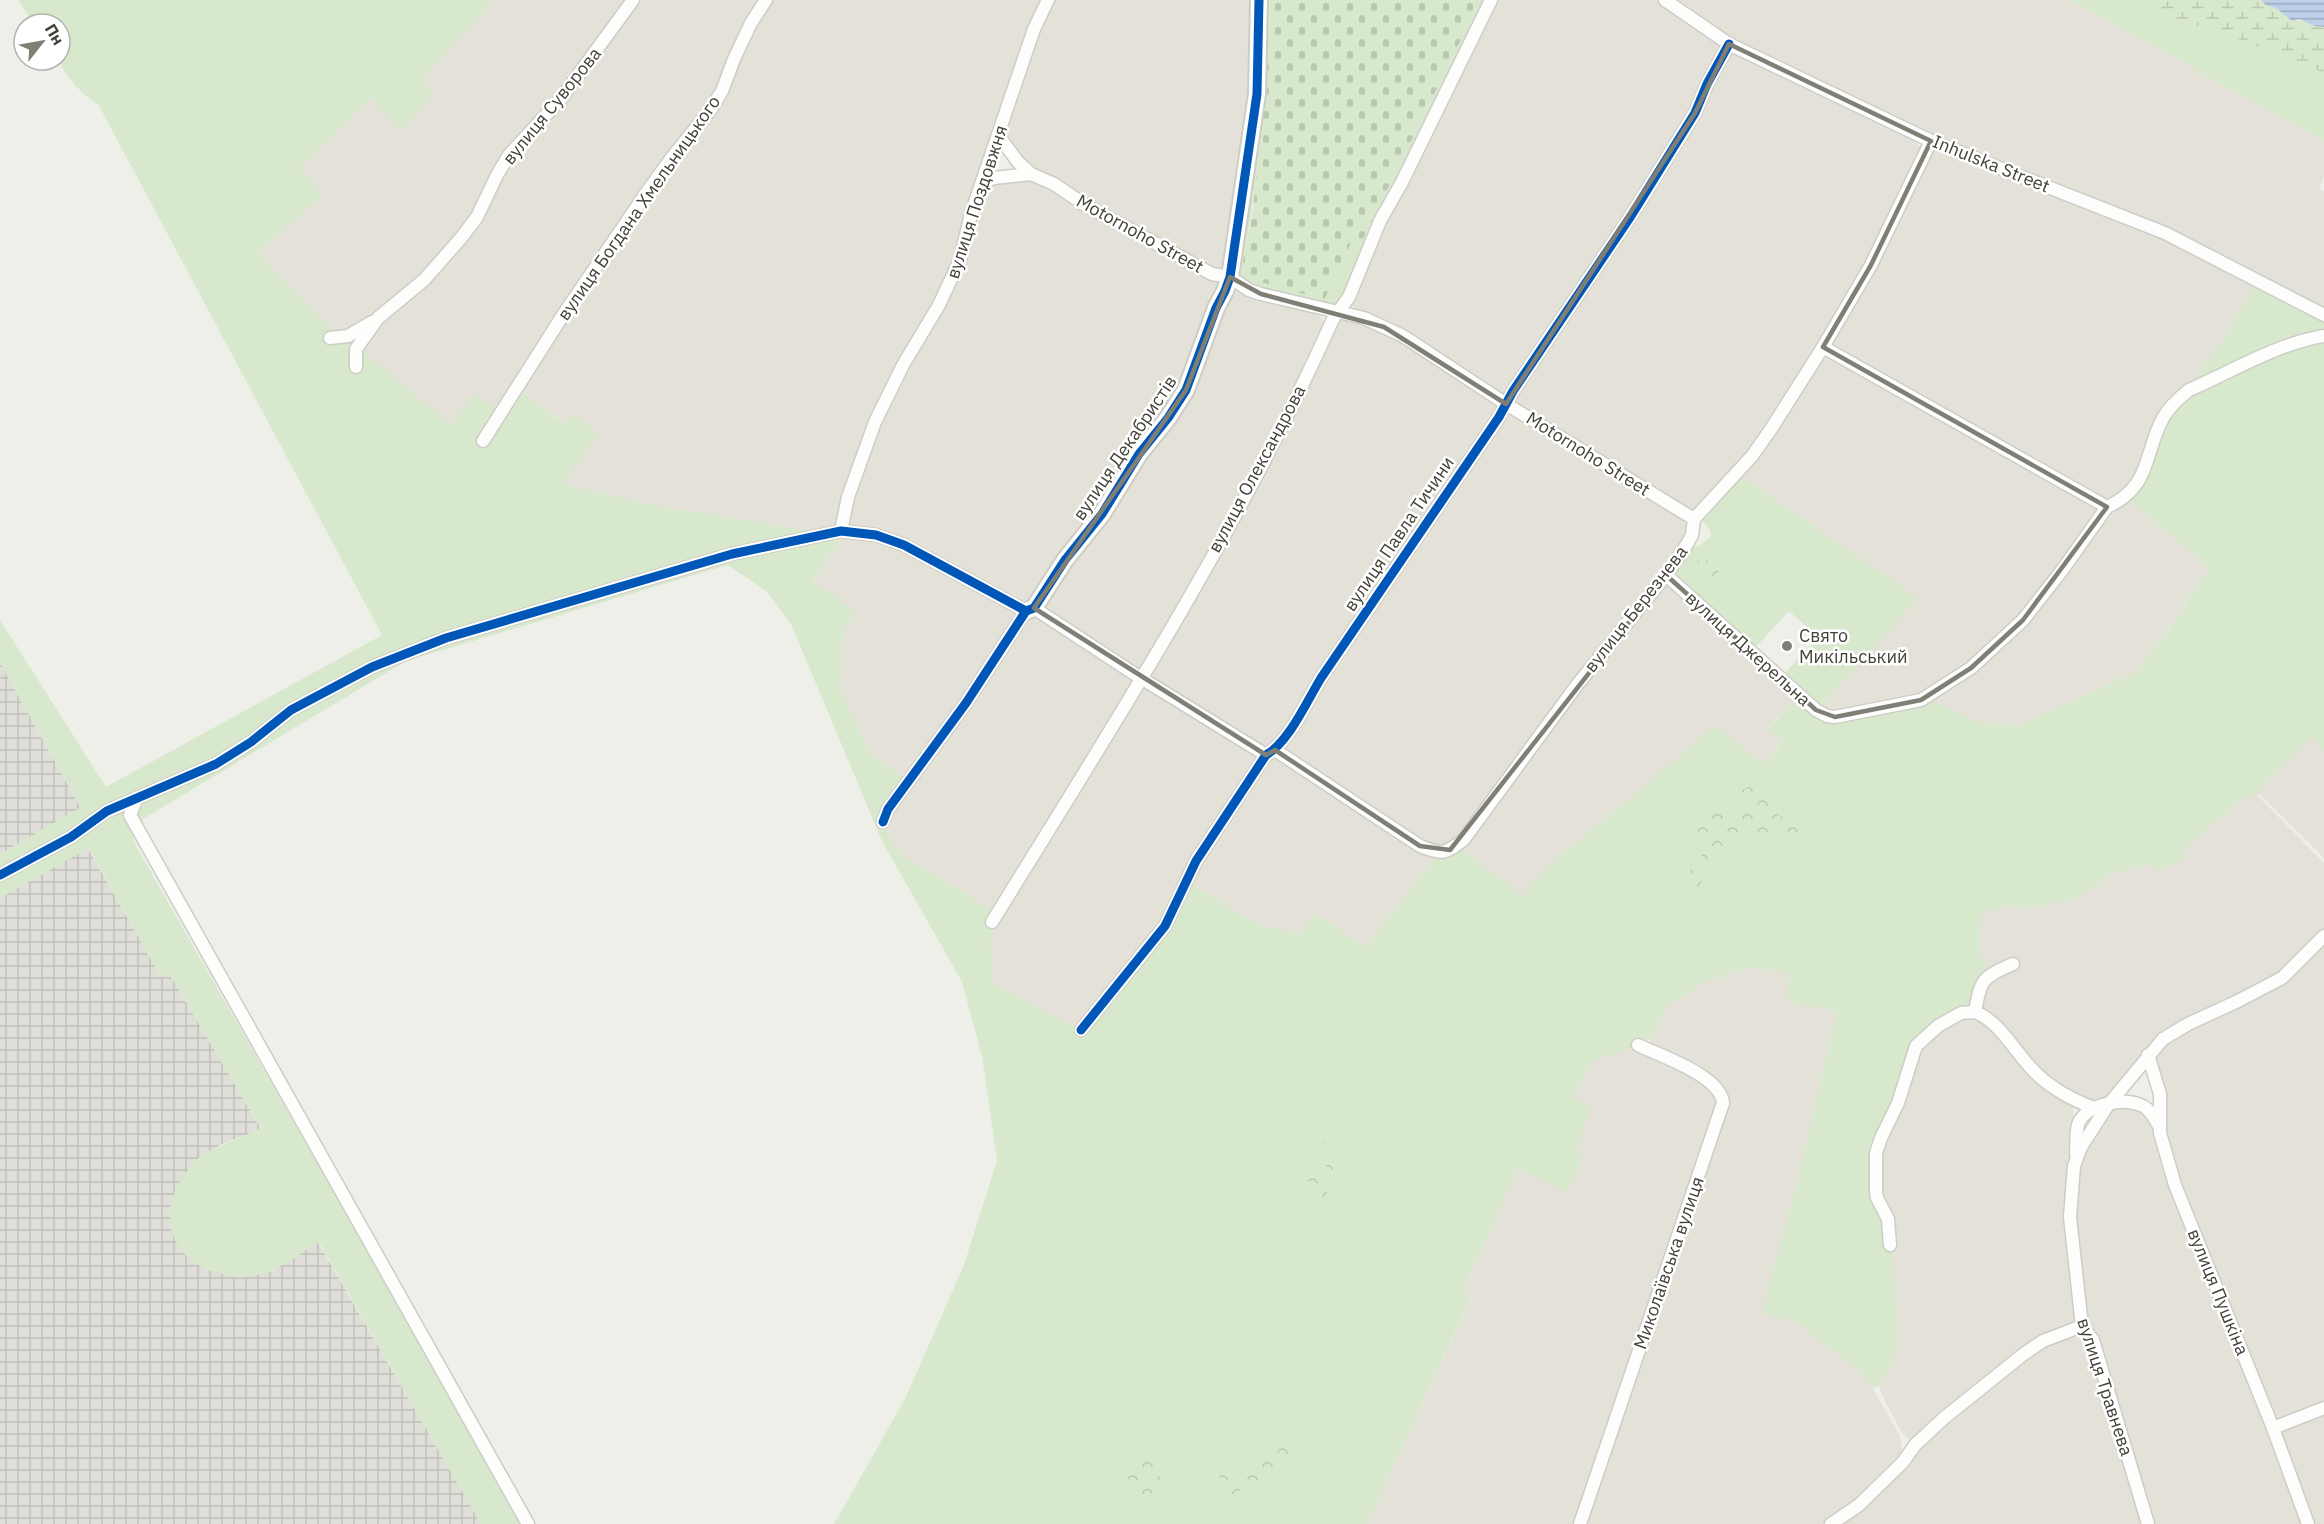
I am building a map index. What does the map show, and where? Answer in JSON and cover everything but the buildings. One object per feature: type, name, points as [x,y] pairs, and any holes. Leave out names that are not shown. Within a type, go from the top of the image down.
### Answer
[{"type":"street","name":"вулиця Суворова","points":[[330,338],[348,336],[378,318],[424,280],[472,224],[509,155],[559,101],[633,0]]},
{"type":"street","name":"вулиця Богдана Хмельницького","points":[[483,441],[563,315],[670,159],[711,109],[722,91],[734,58],[751,23],[766,0]]},
{"type":"street","name":"вулиця Поздовжня","points":[[841,531],[848,497],[875,422],[960,260],[998,135],[1034,29],[1048,0]]},
{"type":"street","name":"вулиця Декабристів","points":[[883,822],[888,809],[917,772],[1065,560],[1102,514],[1139,454],[1168,418],[1186,390],[1230,277],[1257,94],[1259,0]]},
{"type":"street","name":"вулиця Олександрова","points":[[992,922],[1143,678],[1259,473],[1333,320],[1348,297],[1380,220],[1402,182],[1491,0]]},
{"type":"street","name":"Inhulska Street","points":[[1665,0],[1729,44],[1931,141],[2165,232],[2324,315]]},
{"type":"street","name":"вулиця Павла Тичини","points":[[1081,1030],[1165,926],[1196,861],[1631,216],[1695,113],[1707,84],[1729,44]]},
{"type":"street","name":"Motornoho Street","points":[[998,135],[1017,162],[1031,174],[1054,184],[1085,206],[1212,274],[1230,277],[1250,290],[1309,307],[1364,318],[1403,336],[1506,404],[1694,519]]},
{"type":"street","name":"вулиця Березнева","points":[[1271,753],[1420,846],[1434,852],[1450,850],[1464,839],[1577,685],[1666,575],[1692,535],[1694,519],[1752,456],[1823,346],[1871,265],[1931,141]]},
{"type":"street","points":[[982,183],[994,178],[1031,174]]},
{"type":"street","name":"вулиця Суворова","points":[[356,367],[356,349],[378,318]]},
{"type":"street","name":"вулиця Джерельна","points":[[1666,575],[1816,710],[1832,717],[1922,700],[1971,668],[2023,620],[2107,507],[2114,504],[2140,480],[2162,419],[2178,398],[2189,390],[2293,344],[2324,336]]},
{"type":"street","points":[[1823,346],[2107,507]]},
{"type":"street","points":[[0,875],[71,837],[107,811],[216,764],[251,742],[291,710],[372,667],[406,652],[475,629],[732,554],[841,531],[876,536],[904,545],[1030,609],[1271,753]]},
{"type":"street","points":[[130,815],[136,800],[141,796]]},
{"type":"street","points":[[123,804],[528,1524]]},
{"type":"street","name":"вулиця Травнева","points":[[2148,1524],[2093,1340],[2082,1326],[2070,1217],[2076,1159],[2108,1105],[2163,1039],[2188,1024],[2282,978],[2324,936]]},
{"type":"street","points":[[1975,1012],[1982,983],[1991,974],[2013,964]]},
{"type":"street","points":[[1890,1245],[1888,1219],[1877,1198],[1876,1153],[1898,1103],[1916,1046],[1938,1026],[1961,1014],[1975,1012],[1992,1022],[2032,1070],[2044,1080],[2078,1102],[2094,1108]]},
{"type":"street","name":"Миколаївська вулиця","points":[[1580,1524],[1723,1103],[1719,1090],[1707,1078],[1638,1045]]},
{"type":"street","name":"вулиця Пушкіна","points":[[2148,1055],[2160,1094],[2160,1128],[2164,1152],[2175,1185],[2308,1524]]},
{"type":"street","points":[[2076,1159],[2077,1126],[2080,1119],[2094,1108],[2123,1102],[2144,1106],[2151,1112],[2160,1128]]},
{"type":"street","points":[[1831,1524],[1859,1505],[1903,1462],[1915,1445],[1944,1418],[2025,1353],[2043,1341],[2082,1326]]},
{"type":"street","points":[[2272,1428],[2324,1408]]},
{"type":"highlighted area","points":[[1729,44],[1931,141],[1871,265],[1823,347],[2107,507],[2104,514],[2023,620],[1971,668],[1921,700],[1835,717],[1816,710],[1666,575],[1450,850],[1420,846],[1275,750],[1266,755],[1034,608],[1186,390],[1230,277],[1261,294],[1384,327],[1506,404],[1695,113]]},
{"type":"shaded area","points":[[494,0],[631,0],[547,108],[475,214],[403,296],[346,334],[336,334],[257,253],[323,195],[300,168],[371,98],[401,129],[419,80]]},
{"type":"shaded area","points":[[637,0],[763,0],[719,90],[499,410],[452,427],[359,349],[371,332],[426,282],[499,176]]},
{"type":"shaded area","points":[[769,0],[1045,0],[948,281],[886,388],[837,524],[820,533],[683,509],[679,511],[562,484],[565,424],[519,389],[728,79]]},
{"type":"shaded area","points":[[1051,0],[1256,0],[1254,93],[1226,270],[1213,271],[1032,172],[1003,138],[1022,74]]},
{"type":"shaded area","points":[[1493,0],[1660,0],[1723,47],[1694,112],[1505,396],[1350,304],[1375,239]]},
{"type":"shaded area","points":[[1679,0],[2071,0],[2324,141],[2324,176],[2319,189],[2324,191],[2324,309],[2234,262],[1982,154],[1925,134],[1742,45]]},
{"type":"shaded area","points":[[1732,51],[1912,138],[1921,148],[1869,264],[1751,453],[1691,512],[1514,403],[1514,392],[1726,55]]},
{"type":"shaded area","points":[[1936,149],[2120,221],[2231,268],[2257,282],[2225,337],[2188,389],[2139,479],[2108,504],[1830,345],[1931,152]]},
{"type":"shaded area","points":[[1029,176],[1223,282],[1184,388],[1028,605],[849,524],[850,498],[878,423],[927,330],[984,186]]},
{"type":"shaded area","points":[[1238,291],[1309,310],[1321,317],[1326,325],[1257,471],[1140,673],[1043,608],[1140,456],[1232,292]]},
{"type":"shaded area","points":[[1341,318],[1383,330],[1496,402],[1497,414],[1277,740],[1263,748],[1150,677],[1150,674],[1331,332]]},
{"type":"shaded area","points":[[1831,355],[2100,507],[2035,602],[1998,640],[1929,693],[1834,714],[1818,709],[1917,598],[1739,475],[1817,364]]},
{"type":"shaded area","points":[[1511,415],[1517,416],[1679,515],[1687,527],[1688,534],[1684,544],[1450,848],[1434,849],[1282,748],[1502,419]]},
{"type":"shaded area","points":[[2127,498],[2210,568],[2184,603],[2186,606],[2135,673],[2020,725],[1981,723],[1929,698],[1973,669],[2105,516]]},
{"type":"shaded area","points":[[857,535],[903,548],[1016,609],[1019,614],[907,780],[869,752],[839,685],[844,629],[812,582],[843,536]]},
{"type":"shaded area","points":[[1666,583],[1669,583],[1797,695],[1769,728],[1783,740],[1763,764],[1744,750],[1630,799],[1560,855],[1522,897],[1459,848],[1579,688]]},
{"type":"shaded area","points":[[1031,613],[1136,679],[993,911],[899,853],[891,843],[887,821]]},
{"type":"shaded area","points":[[0,663],[81,808],[0,854]]},
{"type":"shaded area","points":[[1144,686],[1259,758],[1169,913],[1078,1030],[991,983],[991,935],[1139,689]]},
{"type":"shaded area","points":[[2311,736],[2324,751],[2324,858],[2258,793]]},
{"type":"shaded area","points":[[1275,757],[1436,857],[1366,947],[1315,914],[1299,934],[1258,924],[1188,883],[1271,758]]},
{"type":"shaded area","points":[[2246,795],[2257,795],[2324,863],[2324,933],[2291,967],[2188,1022],[2111,1097],[2094,1105],[2045,1078],[1983,1010],[1981,1002],[1990,978],[1979,950],[1982,912],[2011,906],[2027,908],[2075,899],[2113,873],[2153,864],[2155,871],[2186,859],[2182,851]]},
{"type":"shaded area","points":[[88,848],[161,977],[169,973],[261,1129],[220,1145],[193,1163],[176,1188],[271,1272],[318,1242],[481,1524],[0,1524],[0,898]]},
{"type":"shaded area","points":[[2324,938],[2324,1406],[2274,1423],[2166,1152],[2154,1054],[2165,1040],[2282,981]]},
{"type":"shaded area","points":[[1759,967],[1792,975],[1786,1001],[1837,1011],[1797,1183],[1763,1312],[1795,1322],[1858,1370],[1873,1389],[1900,1436],[1903,1456],[1857,1503],[1826,1524],[1583,1524],[1725,1096],[1650,1044],[1650,1039],[1669,1004],[1706,982],[1732,972]]},
{"type":"shaded area","points":[[1962,1016],[1983,1018],[2073,1103],[2076,1319],[2070,1328],[1914,1440],[1902,1433],[1879,1385],[1892,1363],[1898,1339],[1890,1219],[1883,1204],[1878,1153],[1919,1047]]},
{"type":"shaded area","points":[[1633,1045],[1706,1080],[1719,1097],[1578,1524],[1367,1524],[1471,1298],[1462,1293],[1518,1169],[1566,1190],[1584,1157],[1574,1152],[1572,1097],[1592,1062]]},
{"type":"shaded area","points":[[2123,1105],[2149,1114],[2306,1524],[2151,1524],[2086,1323],[2072,1217],[2078,1160],[2108,1112]]},
{"type":"shaded area","points":[[2072,1333],[2087,1337],[2145,1524],[1836,1524],[1910,1463],[1918,1448],[2026,1355]]},
{"type":"shaded area","points":[[2324,1410],[2324,1524],[2310,1524],[2280,1436],[2282,1430]]},
{"type":"green space","points":[[18,0],[494,0],[420,80],[434,95],[401,130],[371,98],[300,168],[323,195],[257,253],[336,334],[346,334],[377,316],[360,349],[452,426],[474,395],[503,413],[519,389],[564,424],[573,413],[598,433],[562,484],[679,511],[683,509],[820,533],[405,650],[250,740],[0,871],[0,854],[81,807],[0,663],[0,620],[106,787],[382,635],[98,104],[80,90],[65,72],[72,72],[72,12],[26,12]]},
{"type":"green space","points":[[1263,0],[1271,0],[1264,100],[1258,167],[1242,266],[1351,242],[1360,245],[1477,7],[1477,0],[1488,0],[1346,296],[1336,306],[1269,293],[1256,288],[1238,272]]},
{"type":"green space","points":[[1271,0],[1477,0],[1477,7],[1360,245],[1351,243],[1324,300],[1248,278],[1242,266],[1252,216],[1266,90]]},
{"type":"green space","points":[[2071,0],[2143,0],[2170,17],[2244,41],[2324,73],[2324,141]]},
{"type":"green space","points":[[2143,0],[2261,0],[2277,8],[2289,19],[2324,27],[2324,73],[2244,41],[2170,17]]},
{"type":"green space","points":[[2257,282],[2324,319],[2324,751],[2311,737],[2268,780],[2257,795],[2246,795],[2182,851],[2186,859],[2155,871],[2152,864],[2113,873],[2075,899],[2027,908],[2011,906],[1982,912],[1979,950],[1989,974],[1967,1014],[1925,1038],[1883,1138],[1878,1190],[1890,1219],[1898,1339],[1892,1363],[1879,1385],[1873,1389],[1858,1370],[1795,1322],[1762,1313],[1797,1183],[1837,1011],[1785,1001],[1791,975],[1759,967],[1732,972],[1706,982],[1669,1004],[1650,1039],[1592,1062],[1572,1097],[1592,1108],[1574,1152],[1584,1156],[1566,1191],[1518,1169],[1462,1292],[1471,1297],[1367,1524],[834,1524],[905,1399],[964,1265],[997,1161],[982,1056],[962,982],[882,841],[791,624],[766,591],[728,565],[406,661],[143,819],[143,832],[536,1524],[528,1524],[139,841],[136,808],[138,803],[280,721],[399,657],[732,557],[843,536],[812,581],[856,611],[844,629],[839,685],[869,752],[907,780],[889,816],[889,834],[892,843],[899,853],[993,911],[996,924],[991,935],[992,983],[1083,1032],[1188,883],[1258,924],[1299,934],[1315,914],[1366,947],[1436,857],[1459,848],[1522,896],[1560,855],[1630,799],[1715,725],[1763,764],[1783,741],[1769,729],[1797,695],[1826,718],[1929,698],[1981,723],[2020,725],[2135,673],[2186,607],[2184,604],[2210,568],[2127,498],[2139,479],[2154,435],[2225,337]]},
{"type":"green space","points":[[1739,475],[1918,598],[1818,709],[1783,675],[1818,637],[1789,611],[1754,649],[1673,577],[1673,569],[1690,548],[1699,546],[1711,536],[1710,530],[1701,519]]},
{"type":"green space","points":[[1715,559],[1719,561],[1721,567],[1718,573],[1722,583],[1720,588],[1690,568],[1694,562]]},
{"type":"green space","points":[[1755,786],[1776,813],[1806,826],[1805,838],[1801,839],[1786,832],[1776,831],[1745,840],[1711,862],[1699,888],[1692,887],[1688,873],[1700,861],[1702,855],[1695,831],[1696,821],[1714,809],[1738,816],[1743,814],[1740,792],[1747,787]]},
{"type":"green space","points":[[123,809],[136,846],[523,1524],[481,1524],[319,1242],[273,1270],[252,1276],[234,1277],[206,1269],[193,1261],[182,1251],[174,1238],[170,1224],[170,1209],[182,1178],[192,1165],[200,1157],[217,1147],[261,1128],[169,973],[161,977],[89,848],[0,898],[0,879]]},
{"type":"green space","points":[[1312,1135],[1323,1142],[1347,1169],[1343,1175],[1335,1176],[1317,1151],[1306,1144]]},
{"type":"green space","points":[[1307,1162],[1315,1165],[1328,1194],[1331,1207],[1328,1216],[1322,1213],[1306,1175],[1304,1169]]},
{"type":"green space","points":[[1279,1441],[1290,1445],[1294,1451],[1293,1464],[1257,1480],[1245,1482],[1235,1497],[1227,1496],[1219,1479],[1220,1472],[1228,1464],[1237,1471],[1260,1456],[1271,1452],[1274,1442]]},
{"type":"green space","points":[[1150,1449],[1155,1454],[1161,1479],[1149,1498],[1142,1499],[1132,1493],[1126,1471],[1132,1459]]},
{"type":"water","points":[[2261,0],[2324,0],[2324,27],[2299,19],[2292,21]]},
{"type":"cycle path","points":[[883,822],[888,809],[966,703],[1026,611],[1034,608],[1065,560],[1102,514],[1139,454],[1168,418],[1186,390],[1230,277],[1257,94],[1259,0]]},
{"type":"cycle path","points":[[1081,1030],[1165,926],[1196,861],[1266,755],[1290,731],[1321,678],[1499,417],[1513,391],[1631,216],[1695,113],[1707,84],[1729,44]]},
{"type":"cycle path","points":[[0,875],[71,837],[107,811],[216,764],[251,742],[291,710],[372,667],[446,638],[732,554],[841,531],[876,535],[904,545],[1026,611]]},
{"type":"place","name":"Свято Микільський","points":[[1787,646]]}]
